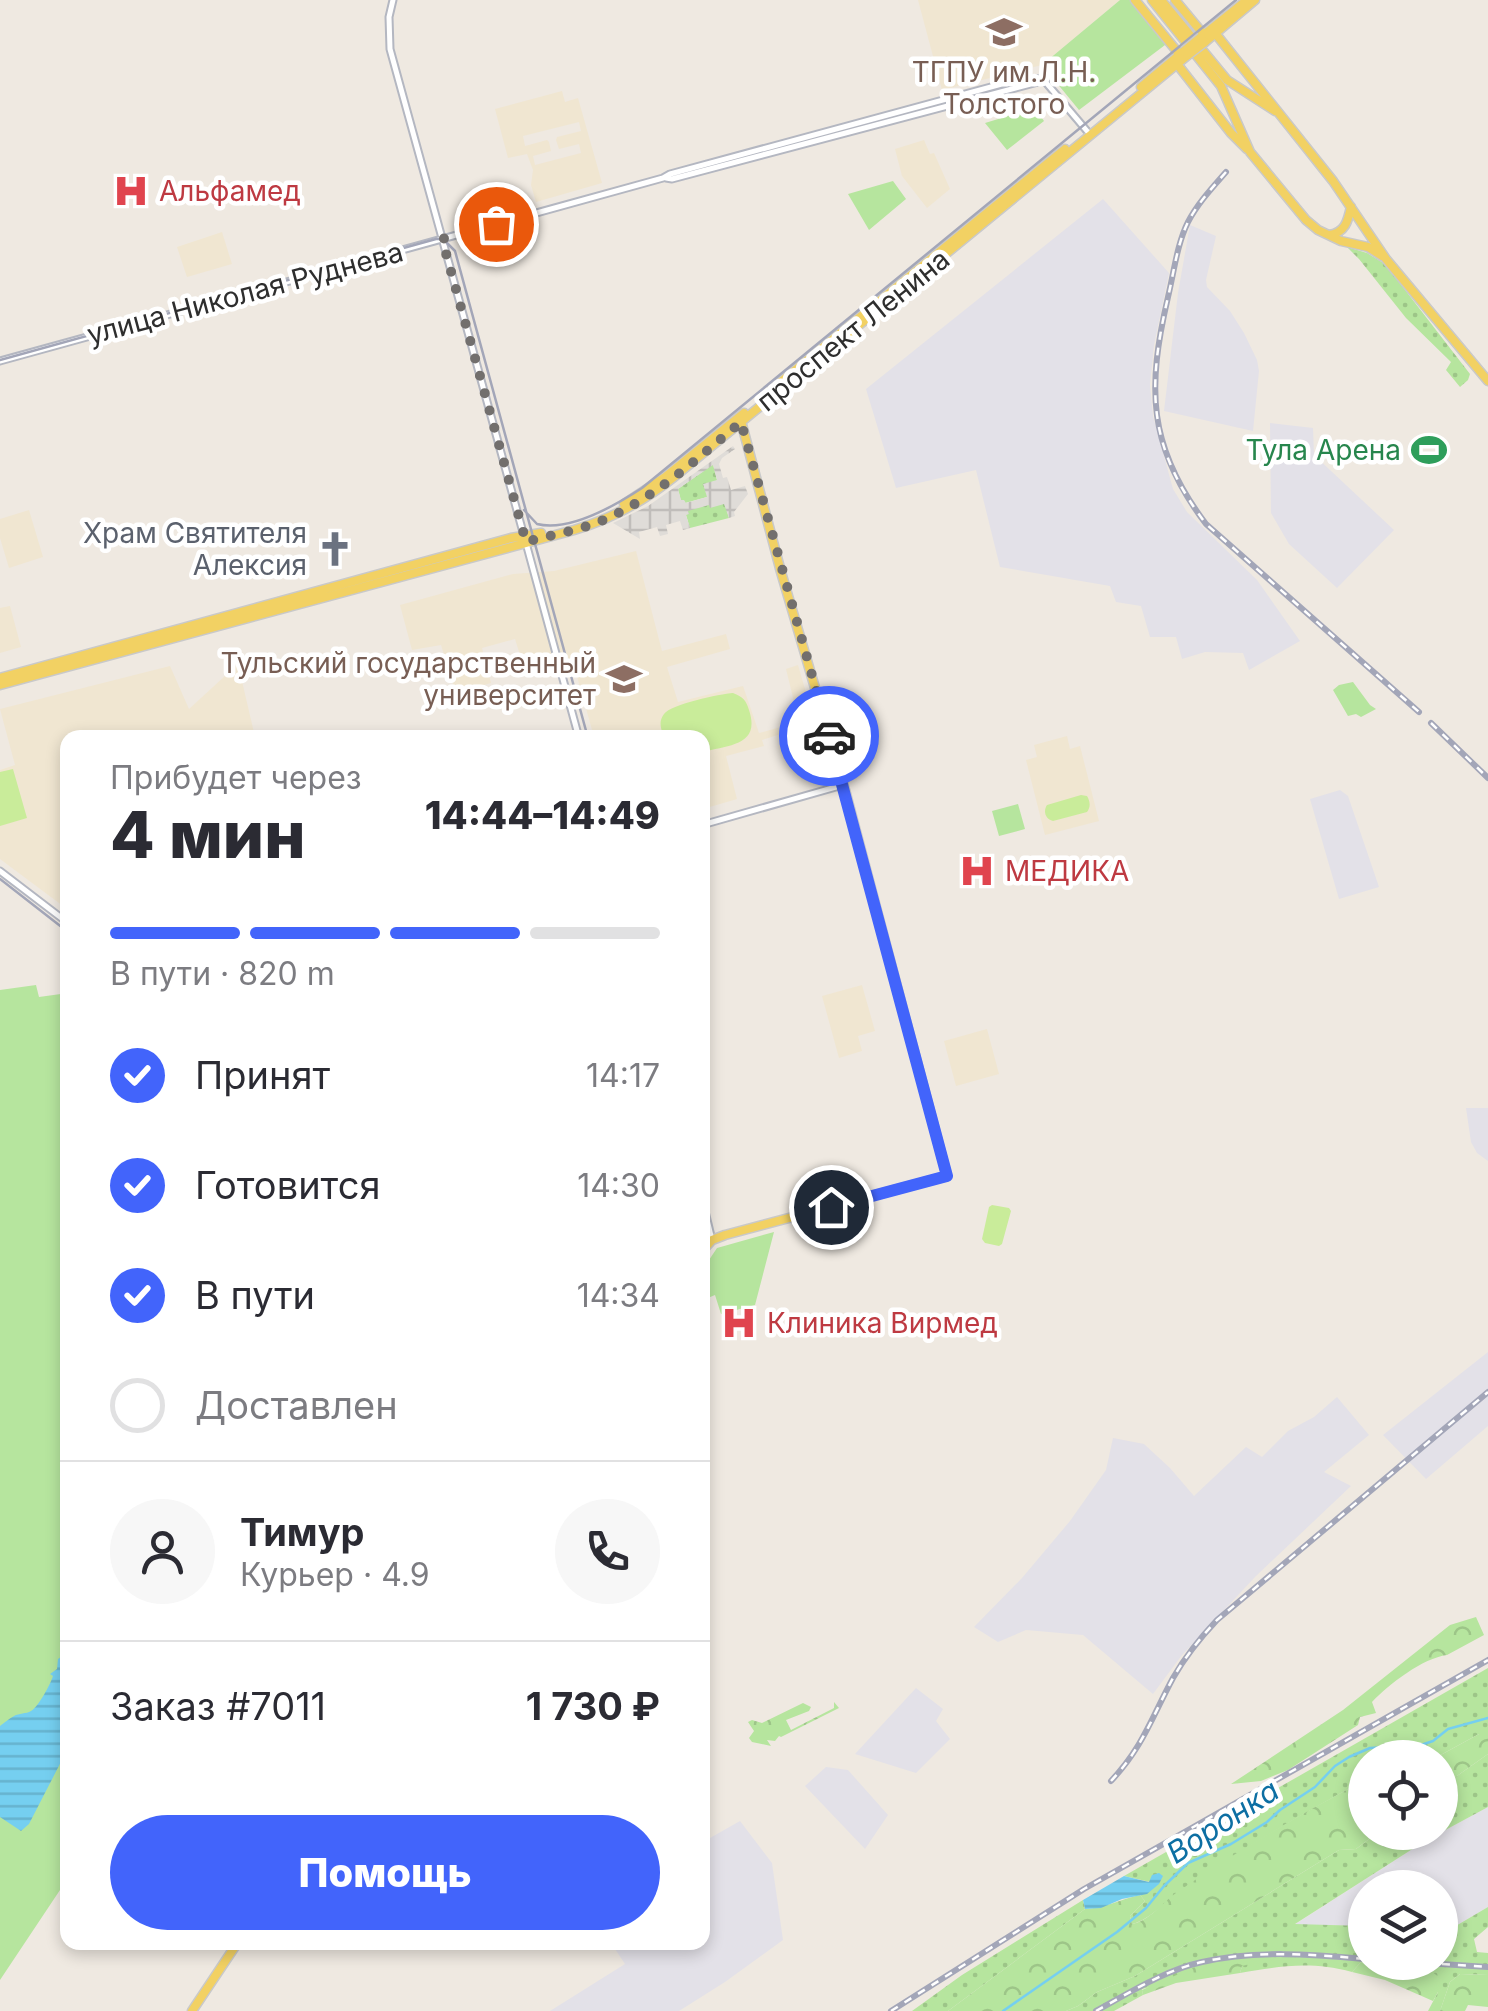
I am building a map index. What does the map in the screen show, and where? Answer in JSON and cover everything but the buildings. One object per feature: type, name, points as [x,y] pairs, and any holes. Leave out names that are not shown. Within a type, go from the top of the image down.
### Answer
[{"type":"main road","points":[[1135,0],[1182,56],[1231,133],[1306,220],[1318,230],[1368,247],[1386,259]]},
{"type":"main road","points":[[1152,0],[1221,86],[1250,152]]},
{"type":"main road","points":[[1161,0],[1227,80],[1278,113]]},
{"type":"main road","points":[[1176,0],[1203,38]]},
{"type":"main road","name":"проспект Ленина","points":[[0,682],[574,526],[620,506],[740,419],[1246,0]]},
{"type":"main road","name":"проспект Ленина","points":[[1203,38],[1256,0]]},
{"type":"main road","points":[[1215,33],[1351,207],[1386,259],[1488,381]]},
{"type":"main road","points":[[1329,235],[1343,229],[1351,207]]},
{"type":"main road","points":[[712,1240],[947,1176],[740,419]]},
{"type":"main road","name":"проспект Ленина","points":[[525,539],[602,520],[645,498],[726,435],[740,419]]},
{"type":"main road","points":[[192,2011],[233,1950]]},
{"type":"street","points":[[393,0],[390,48],[577,730]]},
{"type":"street","name":"улица Николая Руднева","points":[[0,361],[1030,80],[1043,80],[1089,133]]},
{"type":"street","points":[[710,823],[843,785]]},
{"type":"street","points":[[0,871],[60,917]]},
{"type":"street","points":[[710,1232],[712,1240]]},
{"type":"shaded area","name":"ТГПУ им.Л.Н. Толстого","points":[[918,0],[1120,0],[1042,65],[942,90]]},
{"type":"shaded area","points":[[562,91],[565,102],[578,98],[602,183],[536,202],[527,154],[508,158],[495,109]],"holes":[[[579,122],[581,131],[556,140],[559,149],[579,144],[581,153],[535,165],[533,156],[551,151],[549,142],[525,146],[523,136]]]},
{"type":"shaded area","points":[[924,140],[950,189],[927,208],[902,176],[895,149]]},
{"type":"shaded area","points":[[1103,199],[1169,273],[1150,385],[1153,416],[1173,489],[1187,512],[1257,580],[1300,641],[1249,670],[1243,653],[1205,652],[1182,659],[1176,637],[1150,637],[1141,606],[1116,602],[1110,586],[1000,567],[976,470],[896,488],[866,389]]},
{"type":"shaded area","points":[[1190,225],[1216,236],[1207,287],[1230,311],[1257,360],[1253,431],[1164,411]]},
{"type":"shaded area","points":[[222,232],[232,264],[187,277],[177,247]]},
{"type":"shaded area","points":[[1270,423],[1313,428],[1314,455],[1394,530],[1337,588],[1289,544],[1271,513]]},
{"type":"shaded area","points":[[733,446],[735,449],[719,464],[731,490],[745,486],[748,494],[735,516],[729,518],[724,504],[710,508],[709,505],[688,511],[690,528],[683,530],[680,521],[666,525],[668,534],[660,536],[657,527],[639,532],[640,539],[613,523],[648,506]],"holes":[[[713,465],[717,480],[703,484],[707,497],[686,503],[681,500],[678,489]]]},
{"type":"shaded area","points":[[29,510],[43,557],[9,568],[0,538],[0,519]]},
{"type":"shaded area","name":"Тульский государственный университет","points":[[636,551],[662,651],[726,634],[730,649],[667,667],[678,702],[743,686],[759,733],[799,722],[786,669],[798,665],[815,723],[762,740],[764,746],[726,756],[737,799],[710,807],[710,730],[592,730],[573,662],[526,674],[515,639],[482,648],[491,683],[456,693],[441,645],[412,650],[400,605],[513,574],[554,571]]},
{"type":"shaded area","points":[[10,606],[21,647],[0,653],[0,608]]},
{"type":"shaded area","name":"Тульский государственный университет","points":[[238,664],[253,730],[60,730],[60,904],[0,859],[0,770],[15,765],[0,709],[170,666],[189,709]]},
{"type":"shaded area","points":[[1067,736],[1070,749],[1080,746],[1099,821],[1045,835],[1026,760],[1037,757],[1034,745]]},
{"type":"shaded area","points":[[1340,790],[1348,796],[1379,887],[1339,899],[1310,799]]},
{"type":"shaded area","points":[[862,985],[875,1031],[858,1036],[862,1051],[839,1058],[822,996]]},
{"type":"shaded area","points":[[987,1029],[999,1074],[956,1086],[944,1041]]},
{"type":"shaded area","points":[[1466,1108],[1488,1108],[1488,1161],[1471,1142]]},
{"type":"shaded area","points":[[1488,1352],[1488,1426],[1426,1479],[1383,1435]]},
{"type":"shaded area","points":[[1337,1397],[1369,1435],[1324,1472],[1351,1486],[1256,1576],[1182,1655],[1153,1694],[1083,1635],[1026,1630],[998,1642],[974,1627],[1070,1521],[1106,1470],[1113,1438],[1144,1444],[1194,1496],[1246,1447],[1262,1457],[1288,1431],[1314,1417]]},
{"type":"shaded area","points":[[916,1688],[943,1709],[936,1721],[950,1739],[916,1773],[855,1754]]},
{"type":"shaded area","points":[[826,1767],[848,1770],[888,1815],[865,1849],[805,1786]]},
{"type":"shaded area","points":[[1488,1807],[1488,1907],[1458,1925],[1458,1870],[1380,1870],[1411,1850],[1458,1850],[1458,1823]]},
{"type":"shaded area","points":[[740,1821],[772,1863],[783,1940],[679,2011],[550,2011],[625,1964],[616,1950],[710,1950],[710,1838]]},
{"type":"shaded area","points":[[1348,1890],[1348,1926],[1294,1925]]},
{"type":"green space","points":[[1120,0],[1134,0],[1169,42],[1079,110],[1042,65]]},
{"type":"green space","points":[[1035,108],[1044,121],[1007,150],[985,123]]},
{"type":"green space","points":[[893,181],[906,199],[869,230],[848,194]]},
{"type":"green space","points":[[1347,247],[1385,264],[1470,374],[1460,387],[1446,370],[1451,362],[1406,318]]},
{"type":"green space","points":[[713,464],[717,480],[707,497],[681,501],[678,489]]},
{"type":"green space","points":[[725,503],[729,518],[690,528],[688,510]]},
{"type":"green space","points":[[1353,682],[1376,709],[1361,717],[1348,716],[1333,690]]},
{"type":"green space","points":[[733,693],[742,698],[749,710],[750,731],[740,742],[710,750],[710,730],[662,730],[668,710]]},
{"type":"green space","points":[[13,769],[27,818],[0,826],[0,772]]},
{"type":"green space","points":[[1081,795],[1089,800],[1087,812],[1053,821],[1047,817],[1047,805]]},
{"type":"green space","points":[[1018,804],[1025,829],[999,836],[992,811]]},
{"type":"green space","points":[[36,985],[39,997],[60,994],[60,1890],[0,1980],[0,990]]},
{"type":"green space","points":[[992,1205],[1011,1211],[999,1246],[982,1239]]},
{"type":"green space","points":[[774,1232],[755,1305],[721,1314],[715,1295],[710,1297],[710,1258],[717,1248]]},
{"type":"green space","points":[[1476,1617],[1484,1635],[1417,1666],[1397,1680],[1372,1702],[1376,1713],[1360,1717],[1358,1725],[1288,1770],[1261,1781],[1231,1784],[1343,1710],[1450,1625]]},
{"type":"green space","points":[[1488,1668],[1488,1734],[1479,1734],[1458,1746],[1458,1740],[1362,1740]]},
{"type":"green space","points":[[834,1702],[839,1708],[775,1741],[767,1740],[771,1746],[749,1738],[754,1731],[748,1722],[752,1720],[762,1723],[803,1703],[811,1707],[786,1720],[791,1730],[834,1708]]},
{"type":"green space","points":[[1479,1734],[1488,1734],[1488,1754],[1458,1775],[1458,1746]]},
{"type":"green space","points":[[1348,1748],[1348,1789],[1254,1844],[1132,1924],[1130,1916],[1145,1901],[1140,1895],[1150,1882],[1124,1876]]},
{"type":"green space","points":[[1488,1754],[1488,1807],[1458,1823],[1458,1775]]},
{"type":"green space","points":[[1348,1789],[1348,1849],[1339,1850],[1135,1976],[1066,2011],[948,2011],[1085,1909],[1140,1895],[1145,1901],[1130,1916],[1132,1924],[1138,1922],[1222,1862]]},
{"type":"green space","points":[[1339,1850],[1411,1850],[1380,1870],[1348,1870],[1348,1890],[1295,1924],[1348,1926],[1348,1971],[1296,1966],[1240,1973],[1242,1966],[1142,1989],[1143,1995],[1114,2011],[1066,2011],[1135,1976]]},
{"type":"green space","points":[[1083,1900],[1085,1909],[948,2011],[912,2011],[962,1975]]},
{"type":"green space","points":[[1488,1907],[1488,1927],[1474,1939],[1477,1952],[1488,1953],[1488,1975],[1460,1974],[1458,1925]]},
{"type":"green space","points":[[1247,1959],[1250,1964],[1242,1966],[1240,1973],[1176,1983],[1143,1995],[1142,1990],[1202,1964]]},
{"type":"green space","points":[[1488,1975],[1488,2007],[1468,2005],[1465,2011],[1440,2011],[1450,1982],[1458,1980],[1458,1976]]},
{"type":"green space","points":[[1385,1980],[1440,1980],[1433,2001]]},
{"type":"green space","points":[[1432,1980],[1452,1980],[1440,2011],[1428,2011],[1438,1992]]},
{"type":"water","points":[[58,1659],[60,1764],[29,1824],[21,1831],[0,1817],[0,1726],[29,1712],[41,1700]]},
{"type":"water","points":[[1152,1875],[1163,1876],[1159,1884],[1147,1894],[1085,1909],[1083,1900],[1124,1876],[1149,1882]]},
{"type":"waterway","name":"Воронка","points":[[1003,2011],[1117,1932],[1188,1863],[1267,1822],[1349,1757],[1370,1748],[1421,1745],[1448,1729],[1488,1718]]},
{"type":"tram line","points":[[524,510],[537,524],[563,524],[606,509],[642,488],[1236,0]]},
{"type":"tram line","points":[[0,360],[443,239],[455,251],[586,730]]},
{"type":"tram line","points":[[0,879],[60,926]]},
{"type":"railway","points":[[1226,172],[1184,231],[1161,330],[1155,388],[1157,415],[1172,468],[1206,524],[1419,712]]},
{"type":"railway","points":[[1431,723],[1488,778]]},
{"type":"railway","points":[[1111,1781],[1139,1744],[1183,1662],[1217,1620],[1488,1392]]},
{"type":"railway","points":[[891,2011],[1084,1889],[1488,1660]]},
{"type":"railway","points":[[1096,2011],[1161,1976],[1202,1962],[1262,1954],[1348,1958]]},
{"type":"railway","points":[[1458,1965],[1488,1967]]},
{"type":"way so far","points":[[496,224],[442,239],[526,542],[588,526],[631,506],[741,422],[829,736]]},
{"type":"place","name":"ТГПУ им.Л.Н. Толстого","points":[[1004,32]]},
{"type":"place","name":"Альфамед","points":[[131,191]]},
{"type":"place","name":"Тула Арена","points":[[1429,450]]},
{"type":"place","name":"Храм Святителя Алексия","points":[[335,549]]},
{"type":"place","name":"Тульский государственный университет","points":[[624,679]]},
{"type":"place","name":"МЕДИКА","points":[[977,871]]},
{"type":"place","name":"Клиника Вирмед","points":[[739,1323]]},
{"type":"route","points":[[829,736],[947,1176],[831,1207]]}]
